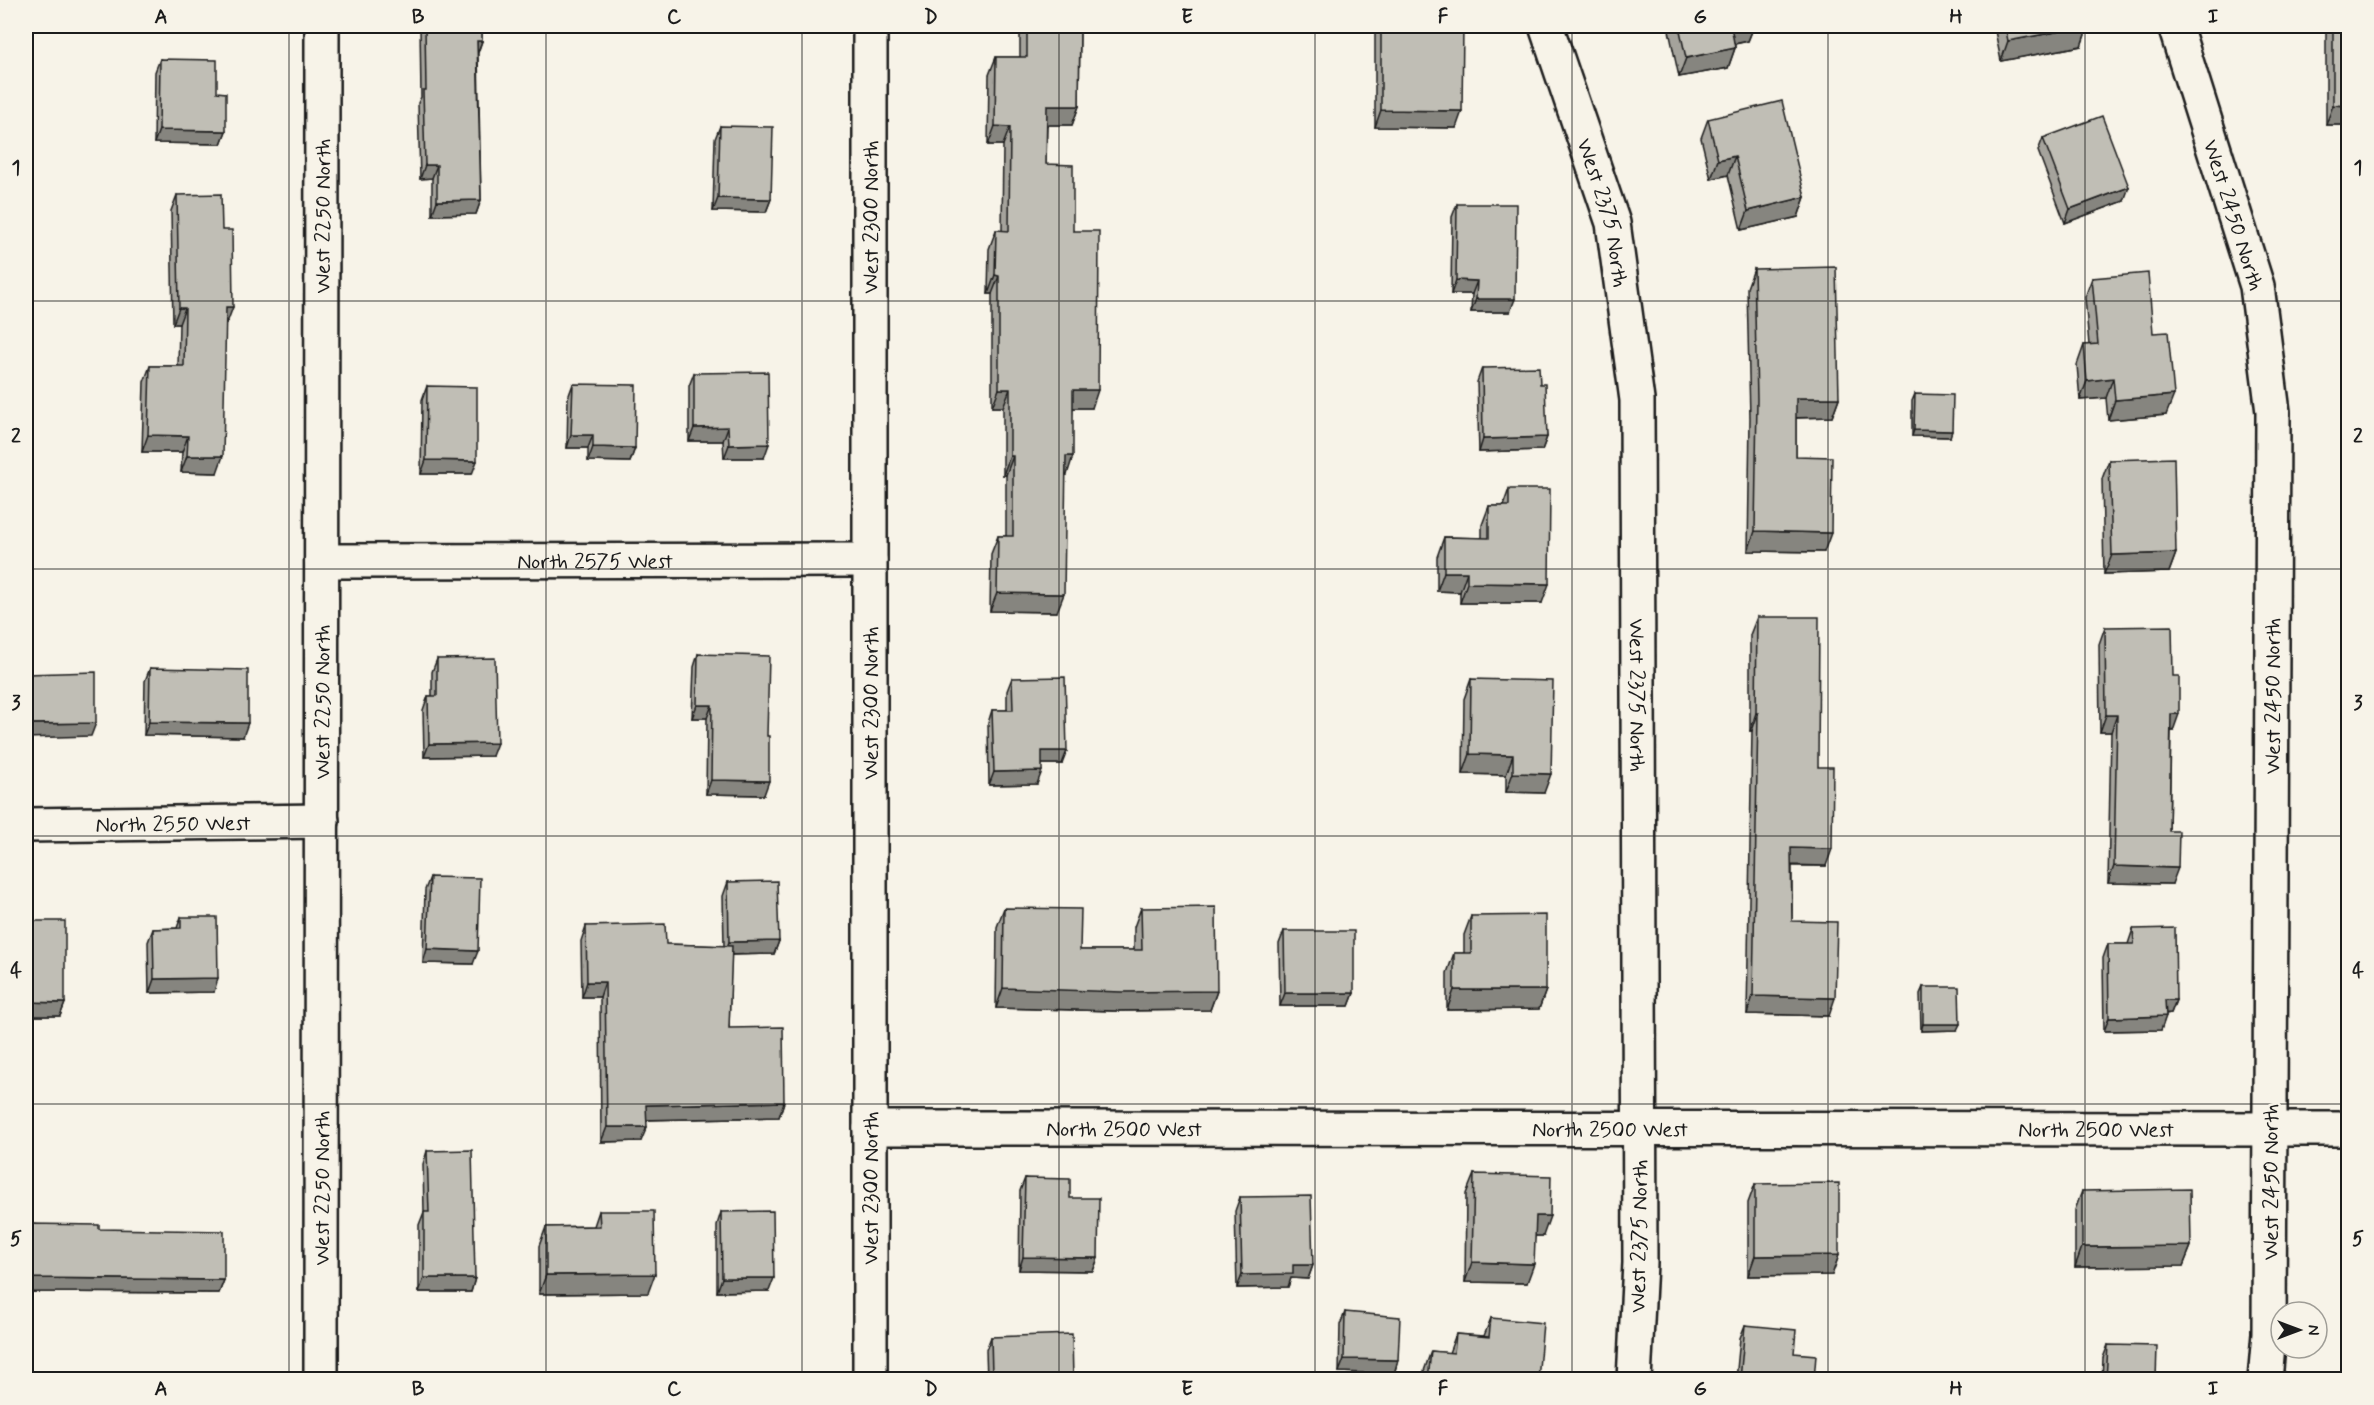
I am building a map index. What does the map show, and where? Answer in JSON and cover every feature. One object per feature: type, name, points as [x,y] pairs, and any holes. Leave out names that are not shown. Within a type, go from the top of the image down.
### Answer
[{"type":"street","name":"West 2250 North","points":[[321,1380],[322,26]]},
{"type":"street","name":"West 2300 North","points":[[870,26],[870,1380]]},
{"type":"street","name":"West 2375 North","points":[[1546,26],[1613,223],[1637,400],[1640,1263],[1634,1380]]},
{"type":"street","name":"West 2450 North","points":[[2175,26],[2257,286],[2273,412],[2269,1334],[2265,1380]]},
{"type":"street","name":"North 2575 West","points":[[322,561],[870,560]]},
{"type":"street","name":"North 2550 West","points":[[26,825],[322,821]]},
{"type":"street","name":"North 2500 West","points":[[870,1128],[2349,1129]]},
{"type":"building","points":[[425,26],[482,26],[482,41],[477,41],[481,200],[437,201],[437,165],[425,165],[423,90],[426,90]]},
{"type":"building","points":[[1027,26],[1080,26],[1079,106],[1047,106],[1046,164],[1073,165],[1073,231],[1099,231],[1098,390],[1073,390],[1073,456],[1066,456],[1064,594],[997,593],[998,536],[1013,536],[1013,456],[1010,456],[1010,389],[999,389],[999,276],[995,275],[996,230],[1009,231],[1010,127],[995,126],[996,57],[1027,57]]},
{"type":"building","points":[[1381,26],[1463,26],[1462,111],[1381,110]]},
{"type":"building","points":[[1679,26],[1731,26],[1735,48],[1686,58]]},
{"type":"building","points":[[2005,26],[2088,26],[2008,41]]},
{"type":"building","points":[[2333,26],[2349,26],[2349,106],[2333,105]]},
{"type":"building","points":[[160,59],[217,60],[217,92],[226,93],[226,131],[159,130]]},
{"type":"building","points":[[1782,101],[1805,197],[1748,211],[1735,156],[1718,160],[1708,119]]},
{"type":"building","points":[[2102,116],[2129,187],[2070,209],[2043,138]]},
{"type":"building","points":[[720,126],[773,127],[771,199],[718,198]]},
{"type":"building","points":[[221,194],[222,230],[232,230],[233,307],[226,307],[223,456],[187,456],[188,436],[148,435],[150,366],[184,366],[185,308],[179,308],[177,195]]},
{"type":"building","points":[[1457,204],[1516,204],[1515,299],[1476,299],[1477,281],[1456,280]]},
{"type":"building","points":[[1836,267],[1839,398],[1796,398],[1796,456],[1832,457],[1831,533],[1755,531],[1757,399],[1754,269]]},
{"type":"building","points":[[2148,273],[2153,333],[2168,332],[2174,395],[2115,400],[2113,378],[2087,381],[2084,345],[2098,344],[2092,278]]},
{"type":"building","points":[[1539,367],[1540,384],[1545,384],[1547,437],[1483,439],[1482,368]]},
{"type":"building","points":[[768,372],[769,444],[729,445],[728,427],[694,428],[694,373]]},
{"type":"building","points":[[573,384],[636,385],[635,448],[593,447],[593,435],[571,435]]},
{"type":"building","points":[[427,386],[477,387],[477,461],[426,460]]},
{"type":"building","points":[[1915,394],[1953,395],[1952,431],[1914,430]]},
{"type":"building","points":[[2174,458],[2176,553],[2112,555],[2109,460]]},
{"type":"building","points":[[1509,489],[1550,489],[1549,584],[1467,583],[1467,572],[1444,572],[1444,537],[1489,538],[1489,506],[1509,506]]},
{"type":"building","points":[[1757,617],[1819,617],[1818,767],[1833,767],[1832,849],[1791,848],[1792,921],[1837,922],[1835,998],[1753,996],[1758,713],[1756,713]]},
{"type":"building","points":[[2172,626],[2173,676],[2179,676],[2179,714],[2171,714],[2169,831],[2179,831],[2178,868],[2114,866],[2117,715],[2106,715],[2105,627]]},
{"type":"building","points":[[698,654],[769,656],[767,736],[769,736],[769,781],[711,780],[712,705],[697,705]]},
{"type":"building","points":[[495,658],[497,743],[429,744],[428,696],[437,696],[437,659]]},
{"type":"building","points":[[150,668],[248,670],[248,723],[149,722]]},
{"type":"building","points":[[96,672],[96,723],[26,724],[26,674]]},
{"type":"building","points":[[1065,677],[1067,751],[1042,751],[1042,771],[994,772],[992,710],[1013,710],[1012,678]]},
{"type":"building","points":[[1471,679],[1553,681],[1551,774],[1513,773],[1513,755],[1470,754]]},
{"type":"building","points":[[430,877],[480,878],[478,951],[427,949]]},
{"type":"building","points":[[777,881],[779,941],[729,942],[728,882]]},
{"type":"building","points":[[1216,907],[1217,991],[1122,992],[1003,988],[1004,908],[1081,909],[1080,950],[1142,950],[1141,908]]},
{"type":"building","points":[[1546,915],[1546,990],[1454,990],[1454,953],[1471,953],[1471,916]]},
{"type":"building","points":[[181,917],[217,917],[218,978],[154,979],[153,929],[181,928]]},
{"type":"building","points":[[28,921],[65,921],[65,1003],[26,1002]]},
{"type":"building","points":[[665,924],[666,944],[732,946],[729,1028],[783,1027],[784,1102],[646,1105],[647,1127],[607,1127],[605,982],[587,982],[586,926]]},
{"type":"building","points":[[2175,928],[2176,1000],[2165,1000],[2166,1016],[2109,1018],[2108,944],[2134,944],[2133,929]]},
{"type":"building","points":[[1284,931],[1354,931],[1354,993],[1285,993]]},
{"type":"building","points":[[1923,987],[1959,987],[1960,1024],[1923,1024]]},
{"type":"building","points":[[472,1150],[475,1278],[424,1278],[424,1212],[429,1212],[427,1151]]},
{"type":"building","points":[[1474,1174],[1551,1176],[1550,1216],[1536,1216],[1534,1264],[1472,1262]]},
{"type":"building","points":[[1025,1178],[1070,1179],[1070,1198],[1099,1198],[1098,1258],[1023,1257]]},
{"type":"building","points":[[1839,1183],[1839,1255],[1755,1256],[1755,1184]]},
{"type":"building","points":[[2190,1189],[2191,1246],[2082,1247],[2082,1191]]},
{"type":"building","points":[[1311,1196],[1313,1265],[1293,1265],[1293,1274],[1242,1275],[1240,1197]]},
{"type":"building","points":[[599,1211],[654,1211],[655,1274],[546,1275],[546,1227],[600,1226]]},
{"type":"building","points":[[773,1211],[774,1278],[722,1278],[721,1212]]},
{"type":"building","points":[[28,1224],[99,1225],[99,1229],[224,1231],[224,1280],[27,1278]]},
{"type":"building","points":[[1345,1312],[1400,1317],[1398,1360],[1344,1359]]},
{"type":"building","points":[[1491,1318],[1543,1323],[1538,1380],[1428,1380],[1431,1351],[1454,1353],[1456,1334],[1489,1337]]},
{"type":"building","points":[[1745,1325],[1796,1330],[1794,1353],[1816,1355],[1814,1380],[1740,1380]]},
{"type":"building","points":[[1072,1334],[1073,1380],[1004,1380],[1003,1373],[992,1374],[991,1337]]},
{"type":"building","points":[[2108,1345],[2157,1346],[2156,1379],[2173,1380],[2106,1380]]}]
